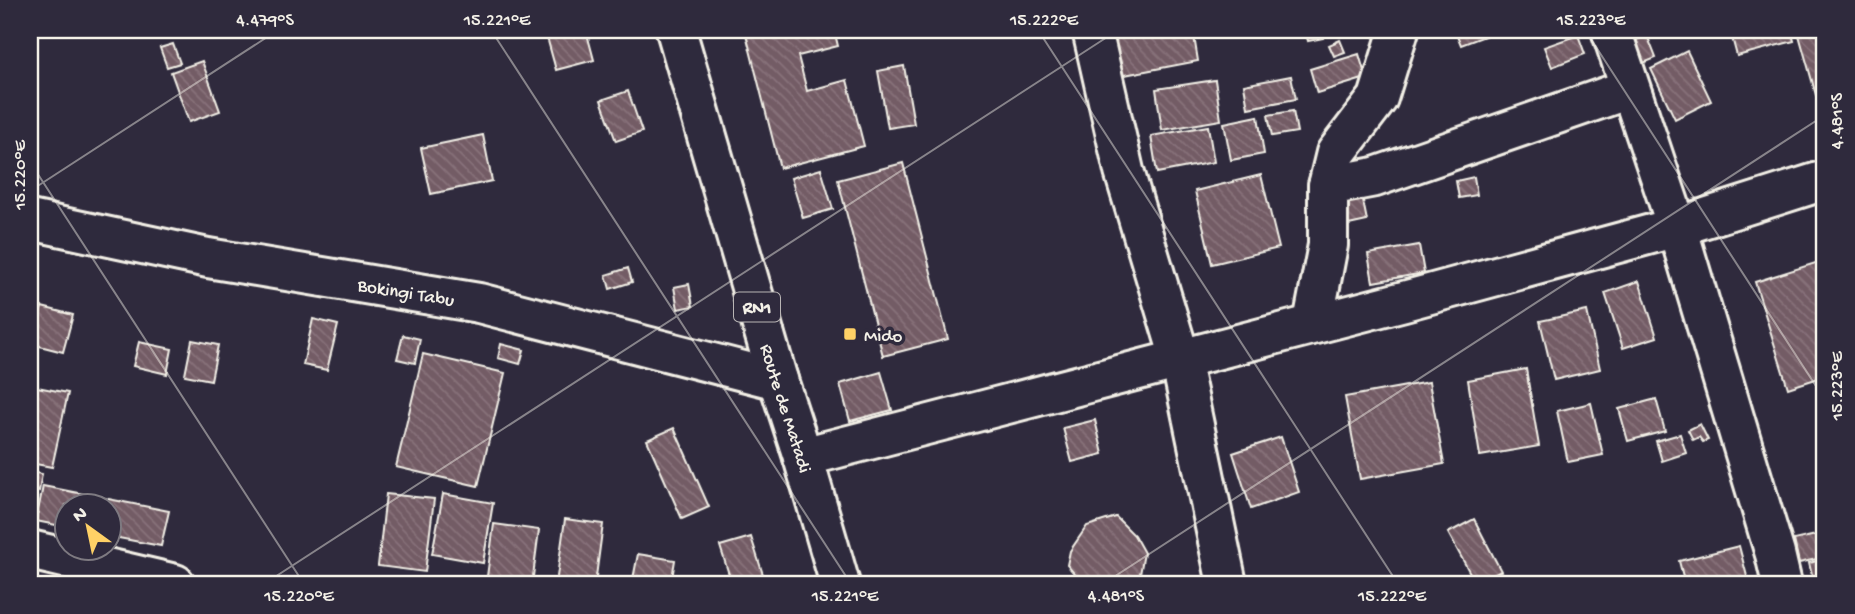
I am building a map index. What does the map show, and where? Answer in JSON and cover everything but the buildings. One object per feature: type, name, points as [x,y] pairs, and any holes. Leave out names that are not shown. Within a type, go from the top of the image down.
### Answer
[{"type":"main road","name":"Route de Matadi","points":[[676,30],[840,584]]},
{"type":"main road","points":[[1092,30],[1124,172],[1180,358],[1227,584]]},
{"type":"main road","points":[[1313,323],[1328,245],[1328,186],[1336,153],[1378,98],[1399,30]]},
{"type":"main road","points":[[1624,36],[1629,89],[1677,227],[1782,584]]},
{"type":"main road","points":[[1328,186],[1375,177],[1629,89]]},
{"type":"main road","points":[[803,457],[1677,227],[1825,180]]},
{"type":"main road","name":"Bokingi Tabu","points":[[30,220],[208,258],[479,303],[778,380]]},
{"type":"main road","points":[[30,550],[175,584]]},
{"type":"place","name":"Mido","points":[[850,334]]}]
